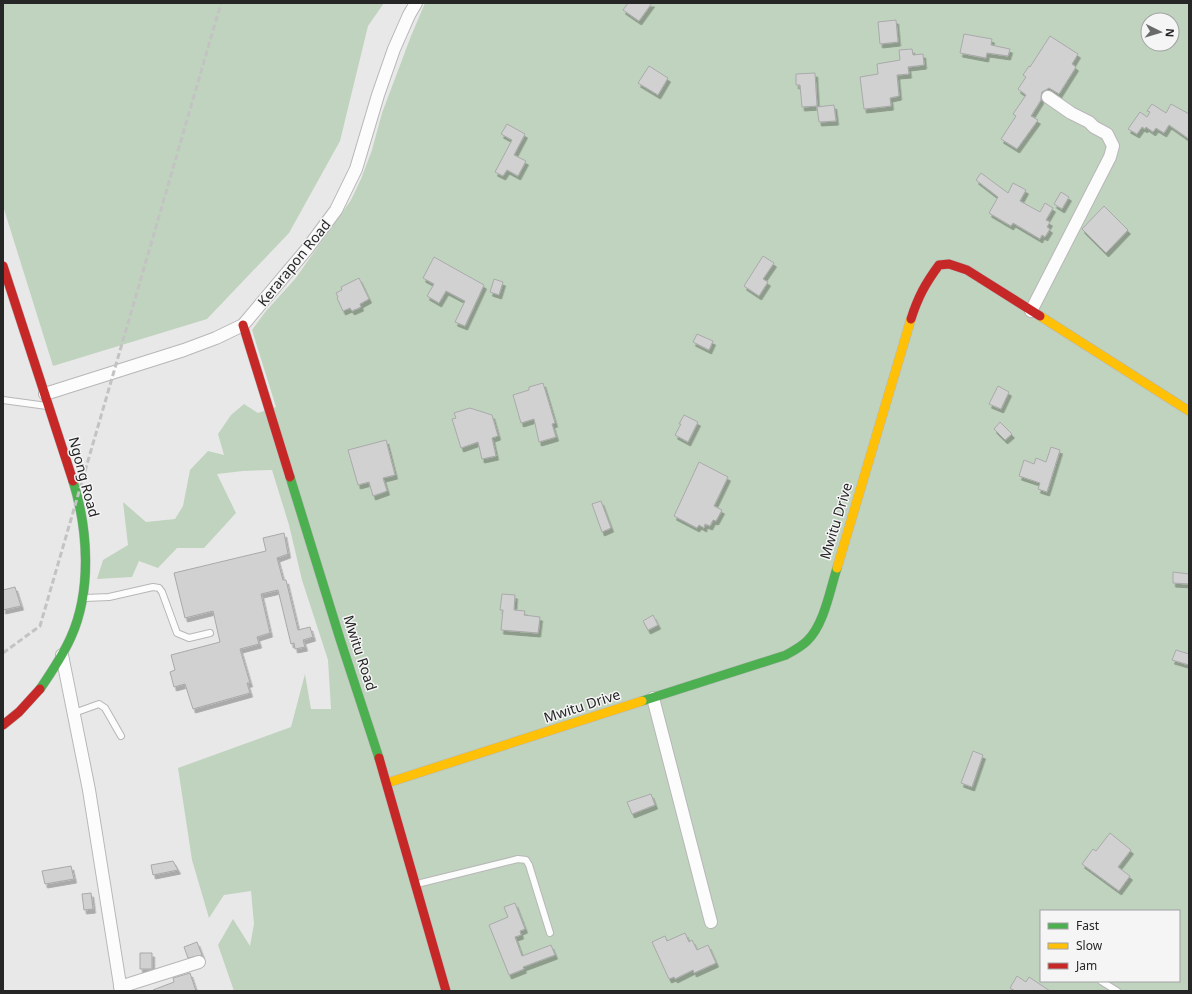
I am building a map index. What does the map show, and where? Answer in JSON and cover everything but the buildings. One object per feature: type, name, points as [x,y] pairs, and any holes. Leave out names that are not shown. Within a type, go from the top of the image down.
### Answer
[{"type":"street","name":"Kerarapon Road","points":[[45,394],[184,350],[216,338],[244,325],[307,249],[336,210],[356,169],[378,95],[394,49],[416,3]]},
{"type":"street","points":[[1032,311],[1110,157],[1113,146],[1107,134],[1094,127],[1089,122],[1071,113],[1048,97]]},
{"type":"street","name":"Mwitu Drive","points":[[387,783],[786,656],[802,647],[815,632],[824,609],[917,301],[926,282],[939,265],[949,264],[967,270],[1189,411]]},
{"type":"street","name":"Ngong Road","points":[[3,266],[5,281],[45,394],[79,501],[84,533],[85,565],[83,598],[78,620],[62,655],[30,702],[3,725]]},
{"type":"street","name":"Mwitu Road","points":[[244,325],[340,639],[387,783],[446,991]]},
{"type":"street","points":[[62,655],[89,790],[121,989],[199,962]]},
{"type":"street","points":[[653,698],[711,922]]},
{"type":"lane","points":[[3,400],[49,406]]},
{"type":"lane","points":[[83,598],[109,597],[153,586],[159,588],[162,592],[177,633],[189,638],[210,633]]},
{"type":"lane","points":[[74,713],[99,704],[105,708],[121,736]]},
{"type":"lane","points":[[416,885],[518,859],[526,860],[530,865],[550,933]]},
{"type":"lane","points":[[1103,982],[1117,991]]},
{"type":"green space","points":[[3,3],[384,3],[368,26],[340,141],[289,233],[207,319],[53,366],[3,206]]},
{"type":"green space","points":[[425,3],[1189,3],[1189,991],[234,991],[218,945],[233,919],[250,946],[254,924],[251,891],[224,895],[209,918],[192,860],[178,768],[291,727],[305,674],[311,709],[331,709],[328,660],[302,580],[289,525],[272,470],[217,474],[236,513],[204,548],[177,548],[158,568],[139,561],[132,577],[97,579],[103,560],[128,545],[123,502],[146,522],[175,519],[183,506],[190,470],[208,451],[224,455],[218,434],[231,415],[244,404],[258,413],[276,407],[252,330],[266,311],[295,279],[351,200],[372,150],[382,113]]},
{"type":"railway","points":[[3,653],[40,626],[221,3]]},
{"type":"traffic: fast","points":[[290,477],[340,639],[379,758]]},
{"type":"traffic: fast","points":[[40,689],[57,664],[68,644],[78,619],[82,600],[86,559],[82,519],[73,481]]},
{"type":"traffic: fast","points":[[642,701],[786,655],[800,647],[807,641],[818,626],[826,607],[837,568]]},
{"type":"traffic: slow","points":[[1040,316],[1189,411]]},
{"type":"traffic: slow","points":[[837,568],[911,319]]},
{"type":"traffic: slow","points":[[387,783],[642,701]]},
{"type":"traffic: jam","points":[[911,319],[919,297],[934,272],[939,265],[949,264],[967,270],[1040,316]]},
{"type":"traffic: jam","points":[[3,266],[73,481]]},
{"type":"traffic: jam","points":[[243,325],[290,477]]},
{"type":"traffic: jam","points":[[3,725],[19,712],[40,689]]},
{"type":"traffic: jam","points":[[379,758],[446,991]]}]
